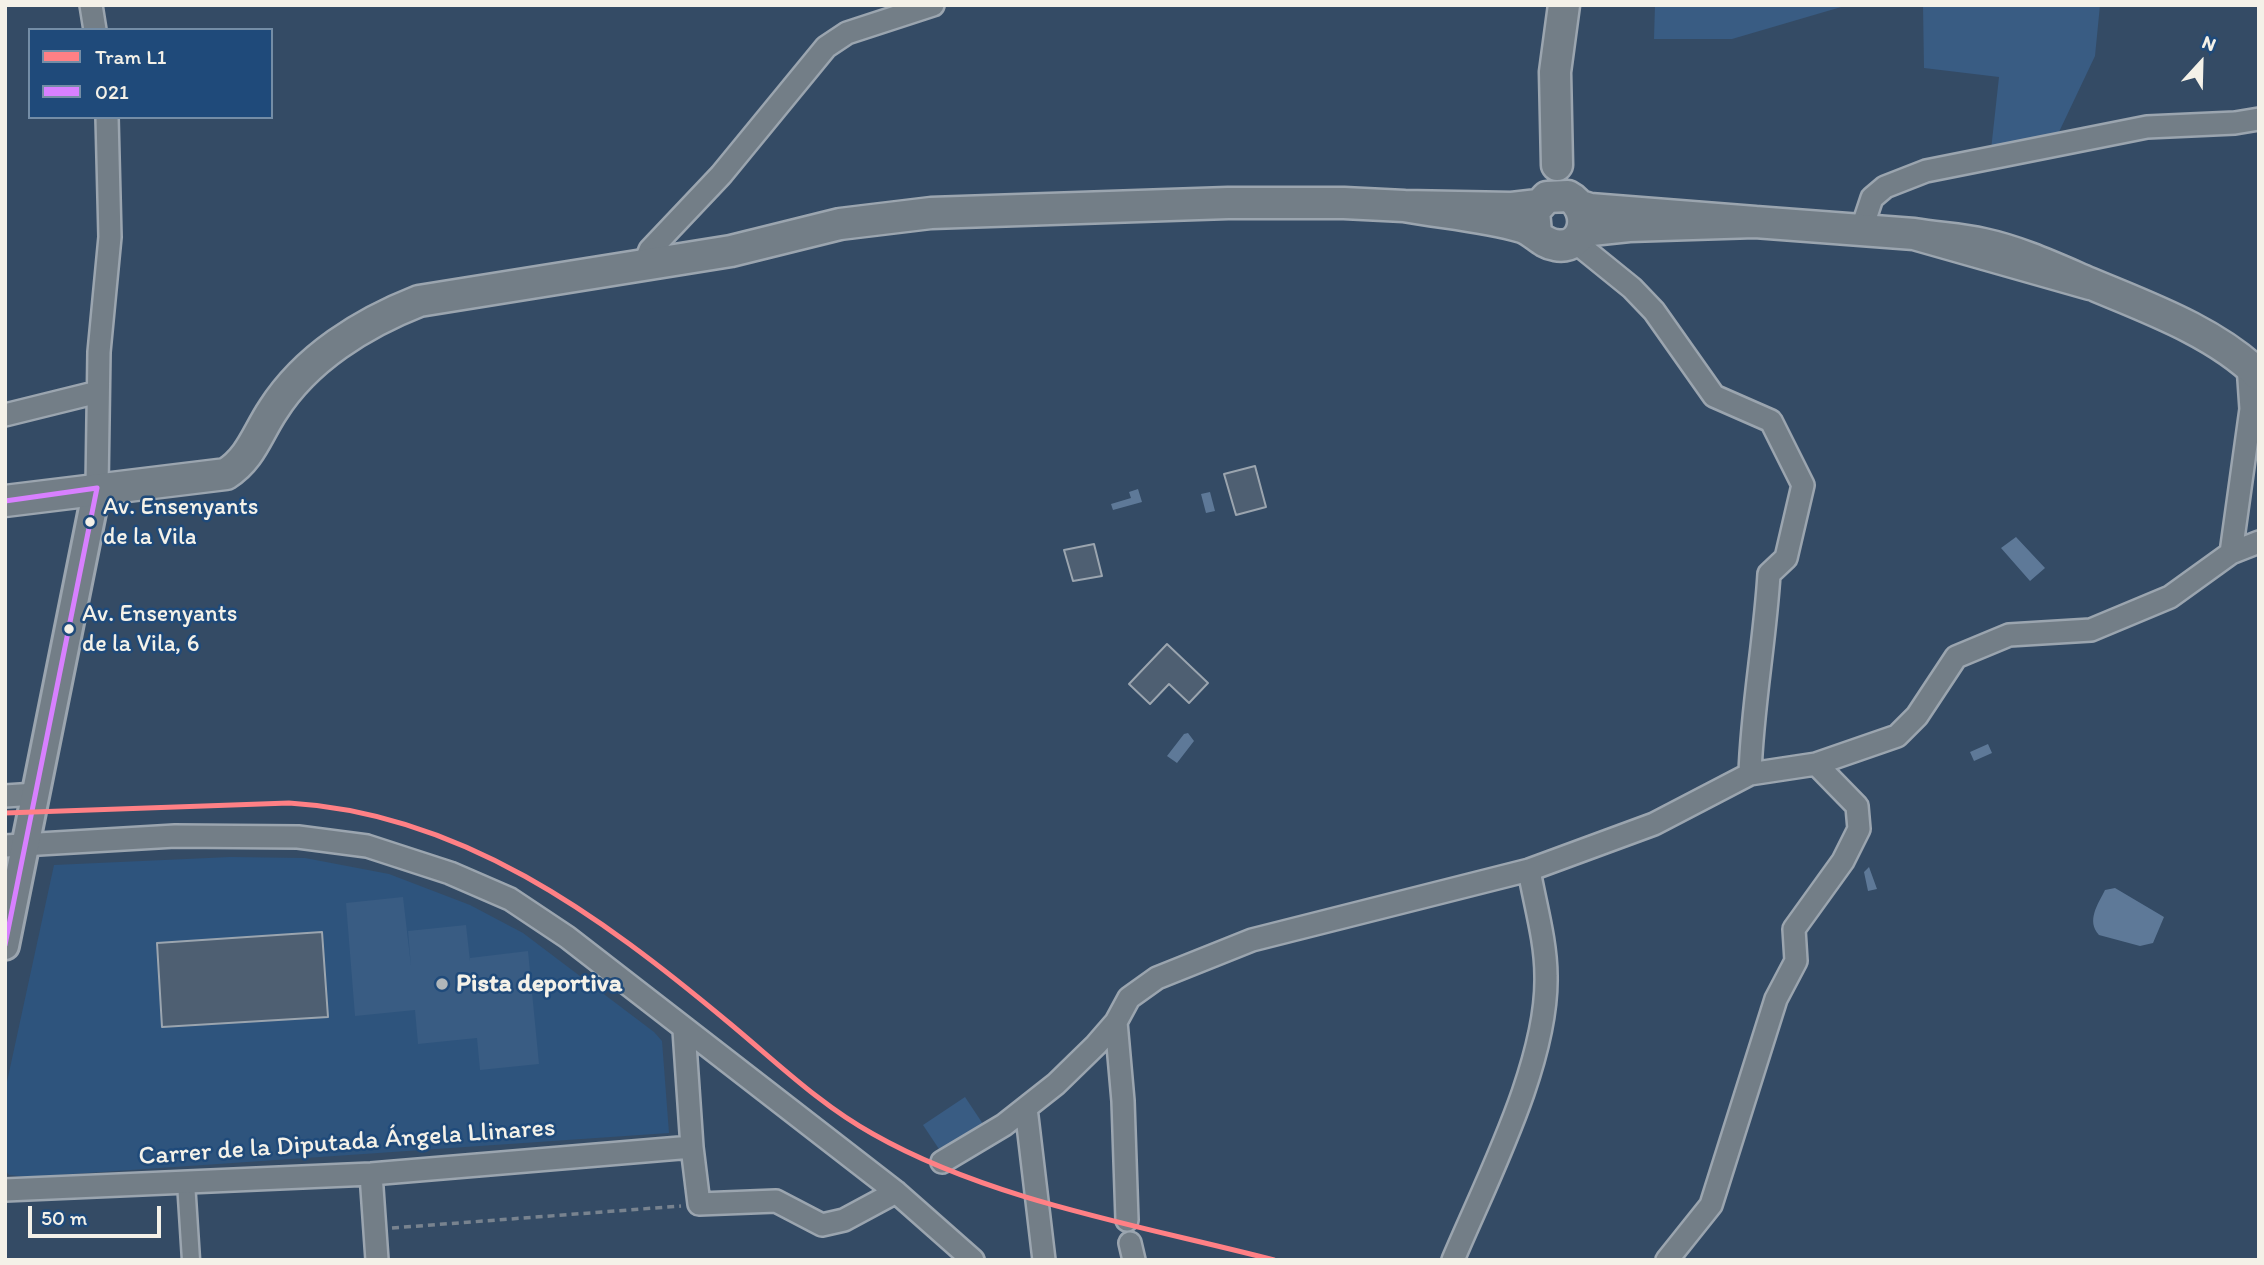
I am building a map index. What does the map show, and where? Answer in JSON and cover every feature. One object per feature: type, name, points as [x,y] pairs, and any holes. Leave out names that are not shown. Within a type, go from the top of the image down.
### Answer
[{"type":"main road","points":[[1561,215],[1555,72],[1564,5]]},
{"type":"main road","points":[[5,501],[226,474],[242,464],[273,409],[332,348],[376,318],[419,301],[454,293],[731,251],[840,224],[931,213],[1227,203],[1344,203],[1512,208],[1629,226],[1755,222],[1914,234],[1983,244],[2026,256],[2185,326],[2255,367]]},
{"type":"street","points":[[90,5],[95,28]]},
{"type":"street","points":[[644,265],[650,250],[721,175],[826,47],[847,33],[933,5]]},
{"type":"street","points":[[5,946],[16,845],[36,794],[97,488],[99,352],[110,237],[107,119]]},
{"type":"street","points":[[1862,228],[1872,198],[1885,187],[1926,171],[2147,127],[2235,123],[2259,119]]},
{"type":"street","points":[[1561,215],[1654,310],[1714,396],[1771,421],[1803,485],[1786,558],[1769,574],[1766,636],[1751,740],[1750,775]]},
{"type":"street","points":[[2231,553],[2255,367]]},
{"type":"street","points":[[5,415],[98,392]]},
{"type":"street","points":[[942,1161],[1004,1125],[1082,1061],[1116,1022],[1129,998],[1157,978],[1252,940],[1529,870],[1654,824],[1750,775],[1816,764],[1898,736],[1917,716],[1956,657],[2009,635],[2091,630],[2170,597],[2231,553],[2259,542]]},
{"type":"street","points":[[1667,1260],[1711,1205],[1772,1012],[1796,961],[1794,929],[1843,861],[1859,829],[1857,806],[1816,764]]},
{"type":"street","points":[[5,796],[36,794]]},
{"type":"street","points":[[16,845],[174,836],[298,837],[368,846],[450,873],[510,899],[567,937],[896,1192],[973,1260]]},
{"type":"street","points":[[1453,1260],[1524,1090],[1545,1006],[1546,974],[1529,870]]},
{"type":"street","points":[[1116,1022],[1123,1101],[1127,1220]]},
{"type":"street","points":[[684,1030],[699,1205],[776,1201],[822,1224],[844,1220],[896,1192]]},
{"type":"street","points":[[1026,1108],[1044,1260]]},
{"type":"street","name":"Carrer de la Diputada Ángela Llinares","points":[[5,1190],[371,1174],[692,1147]]},
{"type":"street","points":[[371,1174],[377,1260]]},
{"type":"street","points":[[186,1182],[191,1260]]},
{"type":"path","points":[[376,1230],[699,1205]]},
{"type":"shaded area","points":[[1655,5],[1848,5],[1732,39],[1654,39]]},
{"type":"shaded area","points":[[1923,5],[2100,5],[2095,56],[2058,134],[1991,150],[1999,77],[1924,68]]},
{"type":"shaded area","points":[[1138,489],[1142,502],[1113,510],[1111,504],[1131,498],[1129,492]]},
{"type":"shaded area","points":[[1210,492],[1215,511],[1206,513],[1201,494]]},
{"type":"shaded area","points":[[2016,537],[2045,568],[2030,581],[2001,548]]},
{"type":"shaded area","points":[[1188,733],[1194,741],[1177,763],[1167,756],[1184,734]]},
{"type":"shaded area","points":[[1988,744],[1992,753],[1974,761],[1970,752]]},
{"type":"shaded area","points":[[230,857],[305,858],[389,874],[470,905],[523,933],[654,1032],[662,1041],[669,1133],[29,1177],[9,1175],[5,1170],[5,1091],[54,865]]},
{"type":"shaded area","points":[[1869,867],[1877,889],[1868,891],[1864,872]]},
{"type":"shaded area","points":[[2115,888],[2164,917],[2153,943],[2140,946],[2099,935],[2095,930],[2093,918],[2099,901],[2105,890]]},
{"type":"shaded area","points":[[403,897],[411,966],[408,931],[466,925],[470,961],[470,958],[528,951],[539,1064],[480,1070],[477,1038],[418,1044],[415,1010],[355,1016],[346,903]]},
{"type":"shaded area","points":[[965,1097],[983,1124],[941,1152],[923,1125]]},
{"type":"building","points":[[1255,466],[1266,507],[1236,515],[1224,474]]},
{"type":"building","points":[[1094,544],[1102,576],[1073,581],[1064,550]]},
{"type":"building","points":[[1167,644],[1208,683],[1189,703],[1169,684],[1150,704],[1129,684]]},
{"type":"building","points":[[322,932],[328,1017],[162,1027],[157,943]]},
{"type":"tram line","name":"L1","points":[[5,813],[289,803],[352,811],[412,827],[470,849],[525,876],[579,909],[680,983],[834,1110],[873,1134],[919,1157],[1017,1194],[1121,1223],[1274,1260]]},
{"type":"transit line","name":"021","points":[[5,501],[97,488]]},
{"type":"transit line","name":"021","points":[[5,945],[97,488]]},
{"type":"place","name":"Av. Ensenyants de la Vila","points":[[90,522]]},
{"type":"place","name":"Av. Ensenyants de la Vila, 6","points":[[69,629]]},
{"type":"place","name":"Pista deportiva","points":[[442,984]]}]
